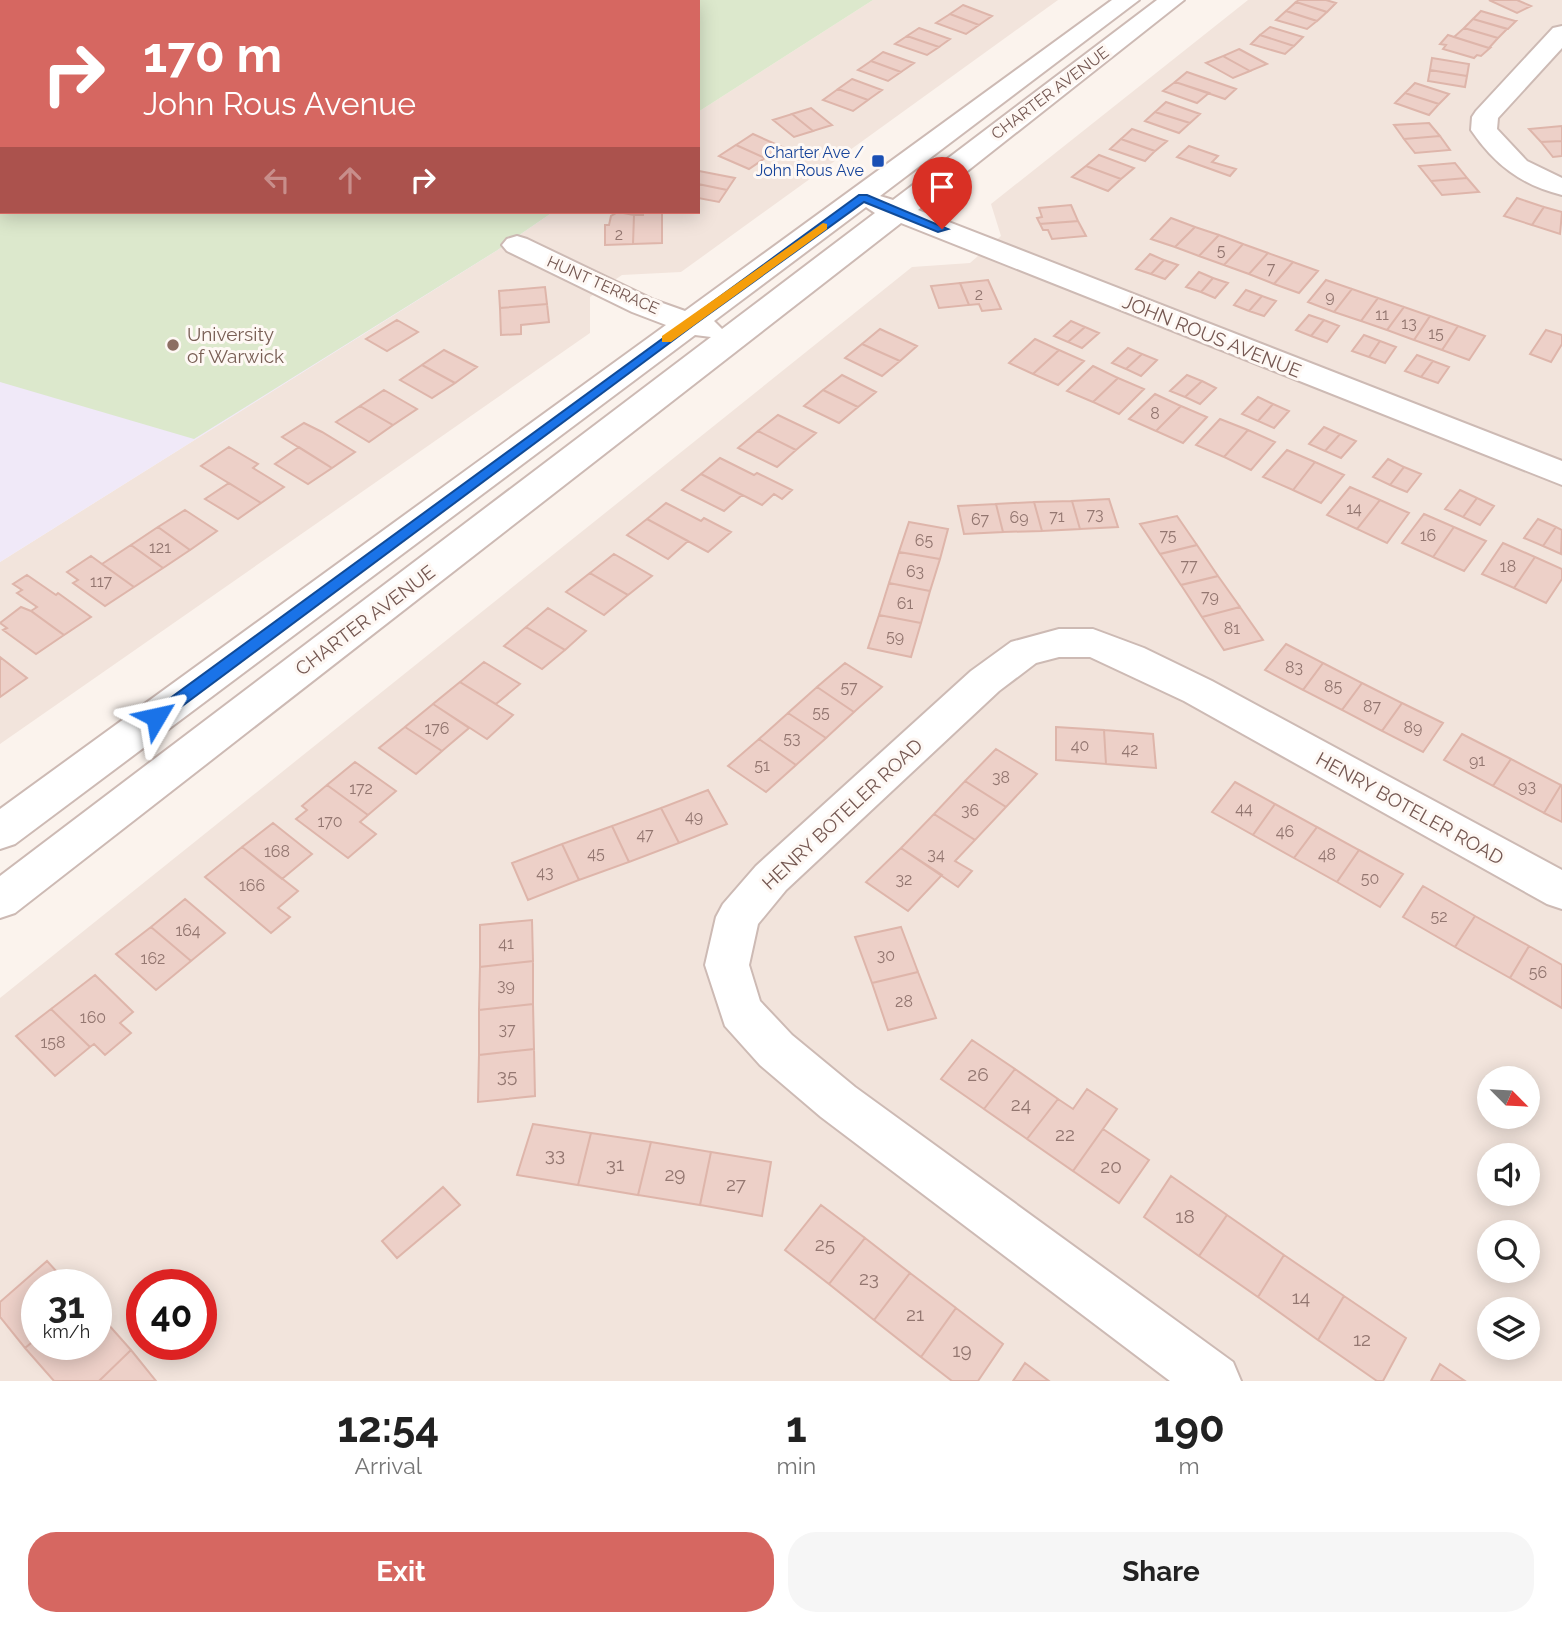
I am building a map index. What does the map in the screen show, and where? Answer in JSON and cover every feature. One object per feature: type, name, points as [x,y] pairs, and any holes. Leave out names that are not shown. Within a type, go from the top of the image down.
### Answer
[{"type":"street","name":"CHARTER AVENUE","points":[[0,832],[691,321],[863,198],[1127,0]]},
{"type":"street","name":"CHARTER AVENUE","points":[[0,900],[1172,0]]},
{"type":"street","points":[[1562,33],[1485,117],[1484,130],[1514,166],[1562,187]]},
{"type":"street","name":"JOHN ROUS AVENUE","points":[[863,198],[1562,474]]},
{"type":"street","name":"HUNT TERRACE","points":[[517,245],[643,306],[691,321]]},
{"type":"street","points":[[691,321],[730,340]]},
{"type":"street","name":"HENRY BOTELER ROAD","points":[[1214,1381],[838,1102],[776,1050],[741,1012],[727,965],[738,917],[771,878],[985,681],[1024,652],[1059,643],[1093,643],[1198,691],[1562,891]]},
{"type":"shaded area","points":[[873,0],[1058,0],[681,272],[622,275],[590,297],[590,333],[0,744],[0,562],[496,251],[550,214],[700,214],[700,111]]},
{"type":"shaded area","points":[[1248,0],[1562,0],[1562,1381],[0,1381],[0,998],[912,267],[970,263],[1001,236],[991,204]]},
{"type":"shaded area","name":"University of Warwick","points":[[0,214],[550,214],[496,251],[0,562]]},
{"type":"green space","name":"University of Warwick","points":[[700,0],[873,0],[700,111]]},
{"type":"green space","name":"University of Warwick","points":[[0,214],[550,214],[496,251],[194,439],[0,382]]},
{"type":"building","points":[[1326,0],[1336,3],[1327,12],[1296,2]]},
{"type":"building","points":[[1489,0],[1517,0],[1531,6],[1517,13]]},
{"type":"building","points":[[1296,2],[1327,12],[1317,21],[1286,11]]},
{"type":"building","points":[[963,5],[992,16],[979,25],[950,14]]},
{"type":"building","points":[[1286,11],[1317,21],[1307,29],[1276,20]]},
{"type":"building","points":[[1481,11],[1516,21],[1508,29],[1473,19]]},
{"type":"building","points":[[950,14],[979,25],[966,34],[936,23]]},
{"type":"building","points":[[1473,19],[1507,29],[1498,38],[1464,28]]},
{"type":"building","points":[[1270,27],[1303,37],[1294,46],[1260,35]]},
{"type":"building","points":[[919,28],[950,39],[939,47],[907,36]]},
{"type":"building","points":[[1464,28],[1498,38],[1489,48],[1454,37]]},
{"type":"building","points":[[1260,35],[1294,46],[1285,54],[1251,44]]},
{"type":"building","points":[[1448,35],[1490,48],[1474,58],[1443,49],[1446,45],[1440,44]]},
{"type":"building","points":[[907,36],[939,47],[927,55],[895,44]]},
{"type":"building","points":[[1239,49],[1267,64],[1250,71],[1223,56]]},
{"type":"building","points":[[883,52],[914,63],[901,72],[871,61]]},
{"type":"building","points":[[1223,56],[1250,71],[1233,78],[1206,63]]},
{"type":"building","points":[[1432,58],[1469,64],[1467,76],[1430,70]]},
{"type":"building","points":[[871,61],[901,72],[888,81],[858,70]]},
{"type":"building","points":[[1430,70],[1467,76],[1465,87],[1428,81]]},
{"type":"building","points":[[1187,72],[1236,89],[1225,99],[1175,82]]},
{"type":"building","points":[[852,79],[882,90],[868,100],[838,89]]},
{"type":"building","points":[[1175,82],[1209,93],[1197,103],[1163,91]]},
{"type":"building","points":[[1415,83],[1449,94],[1439,104],[1405,93]]},
{"type":"building","points":[[838,89],[868,100],[853,111],[823,100]]},
{"type":"building","points":[[1405,93],[1439,104],[1429,115],[1395,103]]},
{"type":"building","points":[[1166,102],[1200,114],[1190,123],[1155,112]]},
{"type":"building","points":[[811,108],[832,125],[813,131],[792,114]]},
{"type":"building","points":[[1155,112],[1190,123],[1179,133],[1145,121]]},
{"type":"building","points":[[792,114],[813,131],[794,137],[773,120]]},
{"type":"building","points":[[1429,123],[1440,136],[1404,139],[1394,125]]},
{"type":"building","points":[[1562,126],[1562,141],[1541,142],[1529,129]]},
{"type":"building","points":[[1132,129],[1167,141],[1155,151],[1121,139]]},
{"type":"building","points":[[753,134],[782,147],[765,158],[736,145]]},
{"type":"building","points":[[1440,136],[1450,150],[1415,153],[1404,139]]},
{"type":"building","points":[[1121,139],[1155,151],[1145,161],[1110,149]]},
{"type":"building","points":[[1562,141],[1562,156],[1553,157],[1541,142]]},
{"type":"building","points":[[736,145],[765,158],[749,169],[719,156]]},
{"type":"building","points":[[1189,146],[1218,156],[1212,162],[1236,169],[1230,176],[1177,157]]},
{"type":"building","points":[[1099,155],[1134,168],[1121,179],[1086,166]]},
{"type":"building","points":[[1455,163],[1467,178],[1431,181],[1419,166]]},
{"type":"building","points":[[1086,166],[1121,179],[1108,191],[1072,177]]},
{"type":"building","points":[[700,171],[735,178],[727,190],[700,184]]},
{"type":"building","points":[[1467,178],[1479,192],[1442,195],[1431,181]]},
{"type":"building","points":[[700,184],[727,190],[719,202],[700,198]]},
{"type":"building","points":[[1517,198],[1544,207],[1532,225],[1504,216]]},
{"type":"building","points":[[1071,205],[1078,221],[1040,224],[1037,218],[1042,217],[1039,208]]},
{"type":"building","points":[[1544,207],[1562,212],[1560,234],[1532,225]]},
{"type":"building","points":[[662,214],[662,243],[633,244],[634,215]]},
{"type":"building","points":[[634,215],[633,244],[605,245],[605,225],[609,225],[611,216]]},
{"type":"building","points":[[1171,218],[1195,227],[1175,247],[1151,239]]},
{"type":"building","points":[[1078,221],[1086,236],[1052,239],[1048,230],[1043,230],[1040,224]]},
{"type":"building","points":[[1195,227],[1219,235],[1199,256],[1175,247]]},
{"type":"building","points":[[1219,235],[1243,244],[1224,265],[1199,256]]},
{"type":"building","points":[[1243,244],[1268,253],[1249,274],[1224,265]]},
{"type":"building","points":[[1268,253],[1293,262],[1274,284],[1249,274]]},
{"type":"building","points":[[1150,254],[1164,260],[1151,274],[1136,269]]},
{"type":"building","points":[[1164,260],[1178,265],[1165,279],[1151,274]]},
{"type":"building","points":[[1293,262],[1318,271],[1299,293],[1274,284]]},
{"type":"building","points":[[1199,272],[1213,278],[1201,292],[1186,287]]},
{"type":"building","points":[[1213,278],[1228,283],[1215,298],[1201,292]]},
{"type":"building","points":[[988,280],[1001,309],[982,311],[979,304],[969,305],[960,283]]},
{"type":"building","points":[[1326,280],[1352,289],[1334,312],[1308,302]]},
{"type":"building","points":[[960,283],[969,305],[939,308],[931,286]]},
{"type":"building","points":[[545,287],[547,304],[500,308],[499,291]]},
{"type":"building","points":[[1352,289],[1378,298],[1361,321],[1334,312]]},
{"type":"building","points":[[1246,290],[1262,296],[1249,311],[1234,305]]},
{"type":"building","points":[[1262,296],[1276,301],[1264,316],[1249,311]]},
{"type":"building","points":[[1378,298],[1404,307],[1387,330],[1361,321]]},
{"type":"building","points":[[547,304],[549,322],[521,325],[521,334],[501,335],[500,308]]},
{"type":"building","points":[[1404,307],[1430,316],[1414,340],[1387,330]]},
{"type":"building","points":[[1309,315],[1324,320],[1311,336],[1296,330]]},
{"type":"building","points":[[1430,316],[1458,326],[1442,350],[1414,340]]},
{"type":"building","points":[[397,320],[418,332],[387,351],[366,339]]},
{"type":"building","points":[[1324,320],[1339,326],[1327,342],[1311,336]]},
{"type":"building","points":[[1071,321],[1085,327],[1068,342],[1054,336]]},
{"type":"building","points":[[1458,326],[1485,336],[1469,360],[1442,350]]},
{"type":"building","points":[[1085,327],[1099,333],[1082,348],[1068,342]]},
{"type":"building","points":[[880,329],[917,346],[900,361],[862,344]]},
{"type":"building","points":[[1546,330],[1562,335],[1562,344],[1551,362],[1530,354]]},
{"type":"building","points":[[1364,335],[1380,341],[1369,357],[1352,351]]},
{"type":"building","points":[[1035,339],[1059,350],[1033,374],[1009,363]]},
{"type":"building","points":[[1380,341],[1396,347],[1385,363],[1369,357]]},
{"type":"building","points":[[862,344],[900,361],[882,376],[845,358]]},
{"type":"building","points":[[1128,348],[1142,354],[1126,369],[1112,363]]},
{"type":"building","points":[[444,350],[477,367],[455,383],[422,365]]},
{"type":"building","points":[[1059,350],[1084,361],[1058,385],[1033,374]]},
{"type":"building","points":[[1142,354],[1157,360],[1141,376],[1126,369]]},
{"type":"building","points":[[1417,355],[1433,361],[1421,377],[1405,371]]},
{"type":"building","points":[[1433,361],[1449,367],[1438,383],[1421,377]]},
{"type":"building","points":[[422,365],[455,383],[432,398],[400,380]]},
{"type":"building","points":[[1093,366],[1118,378],[1093,402],[1067,391]]},
{"type":"building","points":[[842,375],[876,392],[858,407],[823,390]]},
{"type":"building","points":[[1187,375],[1202,381],[1185,397],[1170,391]]},
{"type":"building","points":[[1118,378],[1144,389],[1119,414],[1093,402]]},
{"type":"building","points":[[1202,381],[1216,388],[1200,404],[1185,397]]},
{"type":"building","points":[[384,390],[417,409],[393,425],[360,406]]},
{"type":"building","points":[[823,390],[858,407],[839,423],[804,406]]},
{"type":"building","points":[[1155,394],[1181,406],[1156,431],[1129,419]]},
{"type":"building","points":[[1258,397],[1273,404],[1258,421],[1242,414]]},
{"type":"building","points":[[1273,404],[1289,411],[1274,428],[1258,421]]},
{"type":"building","points":[[360,406],[393,425],[369,442],[336,422]]},
{"type":"building","points":[[1181,406],[1207,417],[1183,443],[1156,431]]},
{"type":"building","points":[[778,415],[816,433],[796,450],[758,431]]},
{"type":"building","points":[[1220,419],[1248,430],[1224,457],[1196,445]]},
{"type":"building","points":[[304,423],[355,452],[332,468],[282,437]]},
{"type":"building","points":[[1324,427],[1340,434],[1325,451],[1309,444]]},
{"type":"building","points":[[1248,430],[1275,442],[1251,470],[1224,457]]},
{"type":"building","points":[[758,431],[796,450],[777,467],[738,448]]},
{"type":"building","points":[[1340,434],[1356,441],[1341,458],[1325,451]]},
{"type":"building","points":[[229,447],[258,464],[253,468],[284,487],[261,503],[201,466]]},
{"type":"building","points":[[299,447],[332,468],[308,484],[275,464]]},
{"type":"building","points":[[1287,450],[1315,462],[1293,490],[1263,477]]},
{"type":"building","points":[[720,458],[792,490],[782,499],[774,494],[762,505],[701,474]]},
{"type":"building","points":[[1388,459],[1404,467],[1390,485],[1373,477]]},
{"type":"building","points":[[1315,462],[1344,475],[1321,503],[1293,490]]},
{"type":"building","points":[[1404,467],[1421,474],[1407,492],[1390,485]]},
{"type":"building","points":[[701,474],[742,495],[724,511],[682,490]]},
{"type":"building","points":[[229,483],[261,503],[238,519],[205,499]]},
{"type":"building","points":[[1350,487],[1380,500],[1357,529],[1327,515]]},
{"type":"building","points":[[1460,490],[1477,498],[1463,517],[1445,509]]},
{"type":"building","points":[[1477,498],[1494,506],[1480,525],[1463,517]]},
{"type":"building","points":[[1109,499],[1118,527],[1080,529],[1072,501]]},
{"type":"building","points":[[1380,500],[1409,513],[1387,543],[1357,529]]},
{"type":"building","points":[[1072,501],[1080,529],[1042,531],[1034,502]]},
{"type":"building","points":[[1034,502],[1042,531],[1003,532],[996,504]]},
{"type":"building","points":[[666,503],[701,521],[704,518],[731,532],[708,552],[647,519]]},
{"type":"building","points":[[996,504],[1003,532],[964,534],[958,506]]},
{"type":"building","points":[[185,510],[217,531],[190,550],[158,527]]},
{"type":"building","points":[[1424,514],[1454,527],[1433,557],[1402,543]]},
{"type":"building","points":[[1177,516],[1197,545],[1160,554],[1140,524]]},
{"type":"building","points":[[647,519],[688,541],[668,559],[627,535]]},
{"type":"building","points":[[1538,519],[1556,527],[1543,546],[1524,538]]},
{"type":"building","points":[[909,522],[948,529],[940,559],[899,552]]},
{"type":"building","points":[[158,527],[190,550],[163,568],[131,545]]},
{"type":"building","points":[[1454,527],[1486,541],[1464,571],[1433,557]]},
{"type":"building","points":[[1556,527],[1562,530],[1561,554],[1543,546]]},
{"type":"building","points":[[1503,543],[1535,557],[1514,588],[1482,574]]},
{"type":"building","points":[[131,545],[163,568],[134,587],[102,564]]},
{"type":"building","points":[[1197,545],[1218,576],[1181,585],[1160,554]]},
{"type":"building","points":[[899,552],[940,559],[930,591],[889,583]]},
{"type":"building","points":[[614,554],[652,576],[628,595],[590,573]]},
{"type":"building","points":[[91,556],[134,587],[105,606],[73,583],[78,580],[67,572]]},
{"type":"building","points":[[1535,557],[1562,569],[1562,579],[1546,603],[1514,588]]},
{"type":"building","points":[[590,573],[628,595],[604,615],[566,592]]},
{"type":"building","points":[[27,575],[91,617],[64,635],[31,611],[37,607],[17,593],[22,590],[13,584]]},
{"type":"building","points":[[1218,576],[1240,607],[1202,617],[1181,585]]},
{"type":"building","points":[[889,583],[930,591],[921,623],[879,615]]},
{"type":"building","points":[[21,607],[31,611],[64,635],[36,654],[3,630],[7,628],[0,623]]},
{"type":"building","points":[[1240,607],[1263,640],[1224,650],[1202,617]]},
{"type":"building","points":[[548,608],[586,631],[565,650],[526,627]]},
{"type":"building","points":[[879,615],[921,623],[911,657],[868,648]]},
{"type":"building","points":[[526,627],[565,650],[542,669],[504,646]]},
{"type":"building","points":[[1286,644],[1323,663],[1303,690],[1265,670]]},
{"type":"building","points":[[0,657],[27,678],[0,697]]},
{"type":"building","points":[[484,662],[520,684],[496,704],[460,682]]},
{"type":"building","points":[[845,663],[882,687],[854,712],[817,687]]},
{"type":"building","points":[[1323,663],[1362,683],[1342,710],[1303,690]]},
{"type":"building","points":[[460,682],[513,715],[487,739],[433,704]]},
{"type":"building","points":[[1362,683],[1402,703],[1382,731],[1342,710]]},
{"type":"building","points":[[817,687],[854,712],[826,738],[788,713]]},
{"type":"building","points":[[1402,703],[1443,723],[1423,752],[1382,731]]},
{"type":"building","points":[[433,704],[469,728],[442,751],[405,727]]},
{"type":"building","points":[[788,713],[826,738],[796,765],[759,739]]},
{"type":"building","points":[[405,727],[442,751],[416,774],[379,748]]},
{"type":"building","points":[[1056,727],[1104,730],[1106,764],[1056,760]]},
{"type":"building","points":[[1104,730],[1153,734],[1156,768],[1106,764]]},
{"type":"building","points":[[1462,734],[1511,759],[1493,786],[1444,760]]},
{"type":"building","points":[[759,739],[796,765],[766,792],[728,766]]},
{"type":"building","points":[[996,749],[1037,774],[1006,807],[965,781]]},
{"type":"building","points":[[1511,759],[1561,785],[1544,813],[1493,786]]},
{"type":"building","points":[[355,762],[396,791],[368,815],[327,785]]},
{"type":"building","points":[[965,781],[1006,807],[975,840],[934,814]]},
{"type":"building","points":[[1235,782],[1275,804],[1253,835],[1212,812]]},
{"type":"building","points":[[327,785],[368,815],[360,822],[376,834],[348,858],[296,819],[307,810],[302,806]]},
{"type":"building","points":[[1562,786],[1562,822],[1544,813]]},
{"type":"building","points":[[708,790],[727,824],[679,843],[661,808]]},
{"type":"building","points":[[1275,804],[1317,827],[1294,858],[1253,835]]},
{"type":"building","points":[[661,808],[679,843],[629,862],[612,826]]},
{"type":"building","points":[[934,814],[975,840],[955,861],[972,871],[958,887],[901,848]]},
{"type":"building","points":[[273,823],[312,854],[282,879],[242,847]]},
{"type":"building","points":[[612,826],[629,862],[579,880],[562,844]]},
{"type":"building","points":[[1317,827],[1359,850],[1337,882],[1294,858]]},
{"type":"building","points":[[562,844],[579,880],[528,900],[512,863]]},
{"type":"building","points":[[242,847],[298,891],[278,908],[290,917],[271,933],[205,877]]},
{"type":"building","points":[[901,848],[942,875],[908,911],[866,882]]},
{"type":"building","points":[[1359,850],[1403,874],[1380,907],[1337,882]]},
{"type":"building","points":[[1423,886],[1475,916],[1455,947],[1403,917]]},
{"type":"building","points":[[185,899],[225,933],[191,961],[151,927]]},
{"type":"building","points":[[1475,916],[1529,946],[1510,978],[1455,947]]},
{"type":"building","points":[[532,920],[533,961],[480,967],[480,925]]},
{"type":"building","points":[[151,927],[191,961],[156,990],[116,954]]},
{"type":"building","points":[[901,927],[918,972],[872,983],[855,937]]},
{"type":"building","points":[[1529,946],[1562,965],[1562,1008],[1510,978]]},
{"type":"building","points":[[533,961],[533,1004],[479,1010],[480,967]]},
{"type":"building","points":[[918,972],[936,1018],[888,1030],[872,983]]},
{"type":"building","points":[[95,975],[133,1012],[120,1023],[131,1033],[105,1055],[94,1044],[90,1047],[51,1009]]},
{"type":"building","points":[[533,1004],[534,1049],[479,1055],[479,1010]]},
{"type":"building","points":[[51,1009],[90,1047],[55,1076],[16,1036]]},
{"type":"building","points":[[972,1040],[1015,1069],[984,1109],[941,1079]]},
{"type":"building","points":[[534,1049],[535,1096],[478,1102],[479,1055]]},
{"type":"building","points":[[1015,1069],[1058,1099],[1027,1139],[984,1109]]},
{"type":"building","points":[[1087,1089],[1117,1109],[1073,1171],[1027,1139],[1058,1099],[1073,1109]]},
{"type":"building","points":[[533,1124],[591,1133],[578,1185],[517,1175]]},
{"type":"building","points":[[1103,1129],[1149,1160],[1119,1203],[1073,1171]]},
{"type":"building","points":[[591,1133],[651,1142],[638,1195],[578,1185]]},
{"type":"building","points":[[651,1142],[711,1152],[700,1205],[638,1195]]},
{"type":"building","points":[[711,1152],[771,1162],[762,1216],[700,1205]]},
{"type":"building","points":[[1171,1176],[1227,1215],[1199,1256],[1144,1217]]},
{"type":"building","points":[[443,1187],[460,1205],[397,1258],[382,1241]]},
{"type":"building","points":[[821,1205],[865,1238],[829,1284],[785,1250]]},
{"type":"building","points":[[1227,1215],[1284,1255],[1258,1297],[1199,1256]]},
{"type":"building","points":[[865,1238],[910,1273],[874,1320],[829,1284]]},
{"type":"building","points":[[1284,1255],[1344,1296],[1318,1340],[1258,1297]]},
{"type":"building","points":[[47,1261],[54,1269],[38,1269]]},
{"type":"building","points":[[910,1273],[956,1308],[921,1357],[874,1320]]},
{"type":"building","points":[[21,1284],[21,1343],[0,1317],[0,1302]]},
{"type":"building","points":[[1344,1296],[1406,1338],[1383,1381],[1377,1381],[1318,1340]]},
{"type":"building","points":[[956,1308],[1003,1344],[978,1381],[952,1381],[921,1357]]},
{"type":"building","points":[[112,1329],[126,1344],[126,1355],[99,1381],[54,1381],[36,1360],[112,1360]]},
{"type":"building","points":[[126,1355],[126,1360],[139,1360],[156,1381],[99,1381]]},
{"type":"building","points":[[1025,1363],[1049,1381],[1013,1381]]},
{"type":"building","points":[[1440,1364],[1465,1381],[1431,1381]]},
{"type":"slow traffic","points":[[667,339],[823,227]]},
{"type":"place","name":"Charter Ave / John Rous Ave","points":[[878,161]]},
{"type":"place","name":"University of Warwick","points":[[173,345]]},
{"type":"route","points":[[156,717],[691,321],[863,198],[942,229]]}]
